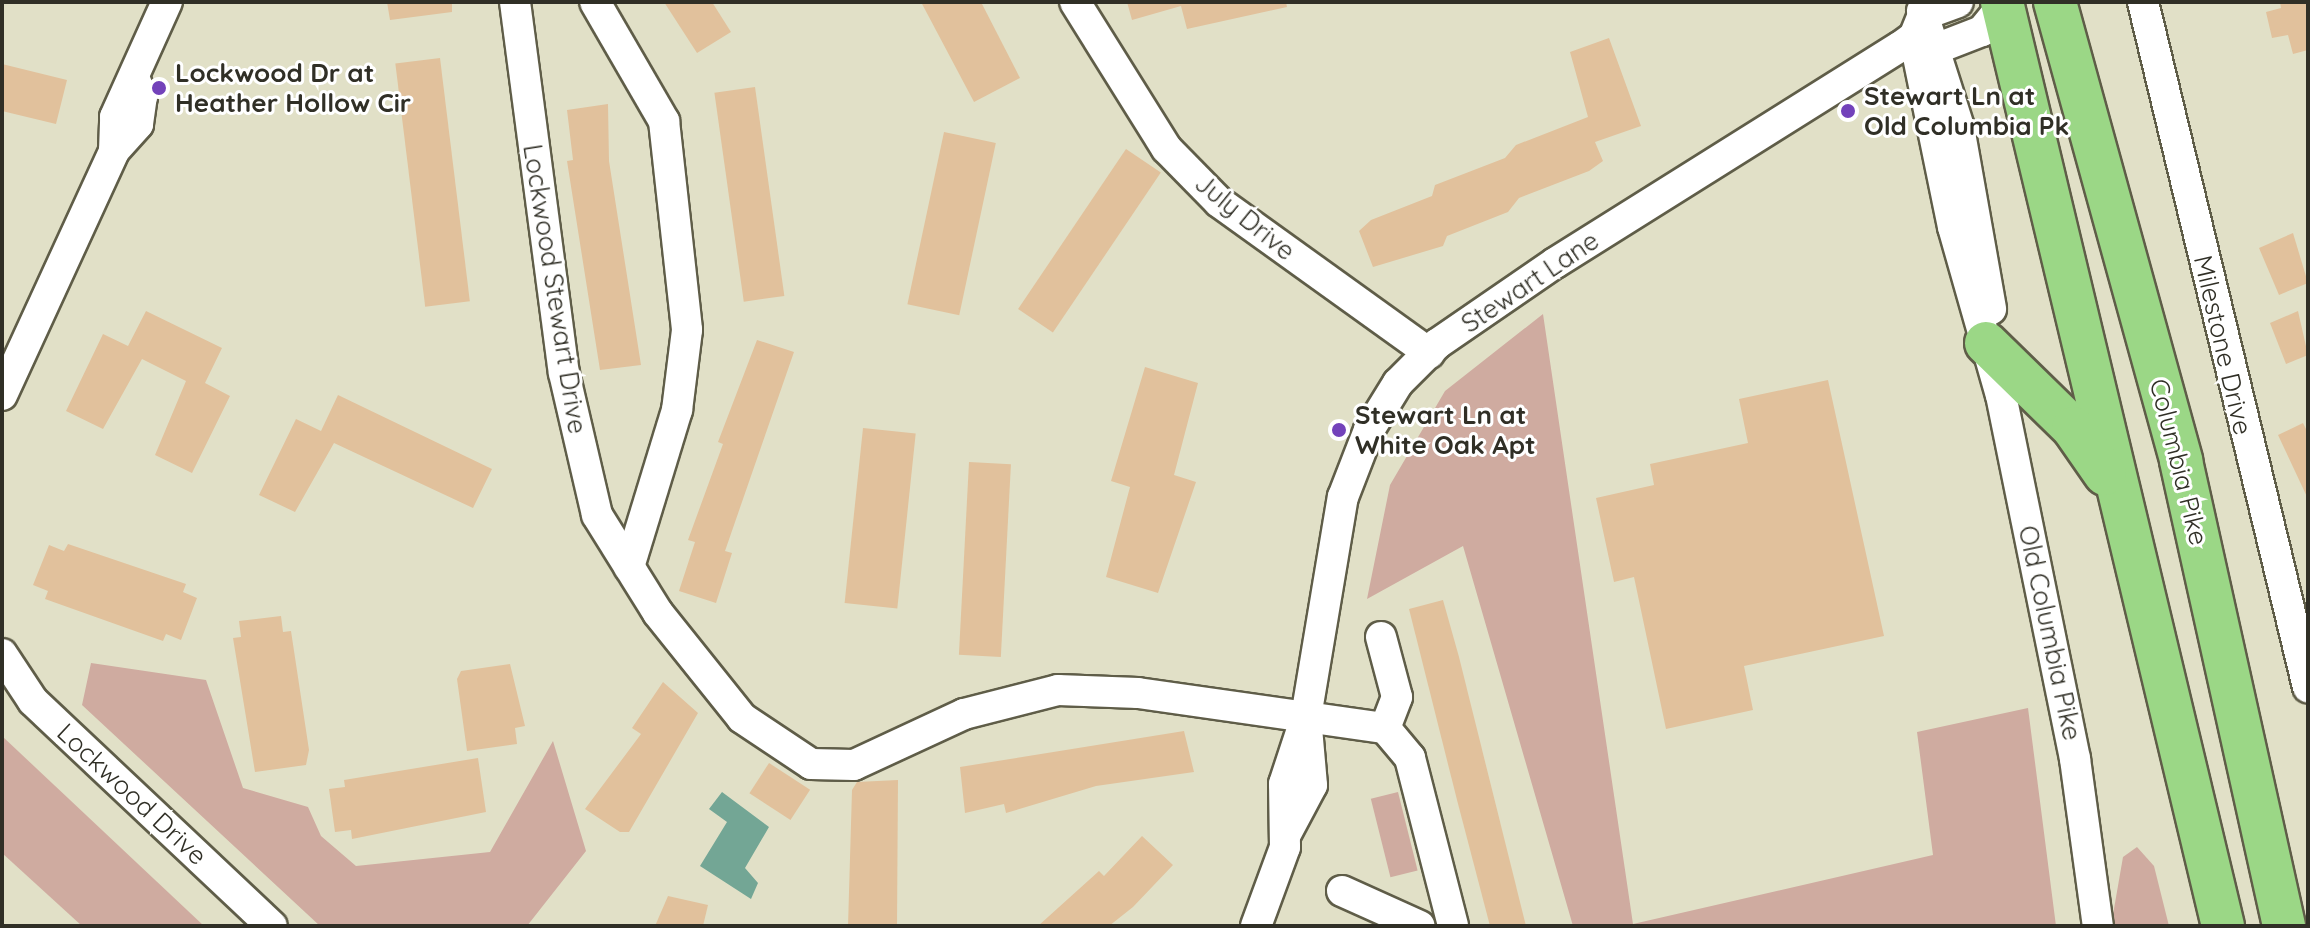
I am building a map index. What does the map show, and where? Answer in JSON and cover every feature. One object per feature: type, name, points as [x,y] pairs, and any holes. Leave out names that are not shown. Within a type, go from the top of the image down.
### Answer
[{"type":"highway","name":"Columbia Pike","points":[[2055,2],[2160,382],[2284,926]]},
{"type":"highway","points":[[2003,3],[2093,392],[2223,926]]},
{"type":"highway","points":[[1999,353],[2065,388],[2093,392],[2160,382]]},
{"type":"highway","points":[[1999,353],[2073,428],[2121,498]]},
{"type":"street","points":[[2,395],[114,151],[138,124],[142,97],[135,80],[167,2]]},
{"type":"street","name":"Lockwood Stewart Drive","points":[[515,2],[564,373],[597,515],[629,567],[742,718],[811,764],[854,765],[964,714],[1058,690],[1138,693],[1385,728]]},
{"type":"street","points":[[595,2],[664,121],[687,330],[677,410],[629,567]]},
{"type":"street","name":"July Drive","points":[[1075,2],[1167,149],[1219,202],[1429,353]]},
{"type":"street","name":"Stewart Lane","points":[[1256,926],[1285,837],[1312,785],[1306,717],[1343,497],[1369,430],[1429,353],[1555,263],[1958,2]]},
{"type":"street","name":"Milestone Drive","points":[[2143,2],[2308,687]]},
{"type":"street","name":"Stewart Lane","points":[[1923,25],[1982,31],[2003,3]]},
{"type":"street","name":"Old Columbia Pike","points":[[1923,25],[1992,301],[2075,759],[2098,926]]},
{"type":"street","points":[[1381,637],[1397,697],[1385,728],[1410,758],[1453,926]]},
{"type":"street","name":"Lockwood Drive","points":[[2,654],[33,701],[272,926]]},
{"type":"street","points":[[1342,891],[1420,926]]},
{"type":"shaded area","points":[[1543,314],[1633,924],[1933,855],[1917,732],[2028,708],[2056,926],[1573,926],[1463,546],[1367,599],[1390,485],[1445,391]]},
{"type":"shaded area","points":[[91,663],[206,680],[243,788],[308,807],[321,836],[356,866],[490,852],[553,741],[586,851],[527,926],[320,926],[82,705]]},
{"type":"shaded area","points":[[2,736],[204,926],[82,926],[2,853]]},
{"type":"shaded area","points":[[1398,792],[1418,871],[1390,877],[1371,799]]},
{"type":"shaded area","points":[[2137,847],[2154,866],[2169,926],[2111,926],[2123,857]]},
{"type":"water","points":[[722,792],[769,827],[745,868],[758,883],[751,899],[700,866],[727,822],[709,809]]},
{"type":"building","points":[[387,2],[452,2],[452,12],[390,20]]},
{"type":"building","points":[[664,2],[712,2],[731,32],[697,53]]},
{"type":"building","points":[[921,2],[981,2],[1020,78],[974,102]]},
{"type":"building","points":[[1127,2],[1286,2],[1287,7],[1187,29],[1181,6],[1132,20]]},
{"type":"building","points":[[2280,2],[2308,2],[2308,50],[2293,54],[2288,35],[2272,38],[2266,12],[2281,8]]},
{"type":"building","points":[[1609,38],[1641,126],[1595,142],[1603,161],[1589,171],[1519,198],[1508,212],[1447,236],[1443,246],[1373,267],[1359,231],[1371,220],[1432,196],[1435,185],[1505,158],[1516,145],[1588,117],[1570,52]]},
{"type":"building","points":[[440,58],[470,301],[425,307],[395,63]]},
{"type":"building","points":[[2,64],[67,80],[56,124],[2,111]]},
{"type":"building","points":[[755,87],[784,296],[744,302],[714,93]]},
{"type":"building","points":[[608,104],[609,161],[641,365],[600,370],[567,161],[573,160],[567,110]]},
{"type":"building","points":[[944,132],[996,143],[959,315],[907,304]]},
{"type":"building","points":[[1126,149],[1161,172],[1053,332],[1018,309]]},
{"type":"building","points":[[2293,233],[2308,283],[2279,295],[2259,248]]},
{"type":"building","points":[[146,311],[222,348],[205,383],[230,396],[192,473],[155,455],[186,381],[142,359],[103,429],[66,411],[103,334],[128,346]]},
{"type":"building","points":[[2298,311],[2308,355],[2286,364],[2270,323]]},
{"type":"building","points":[[757,340],[794,352],[725,551],[732,553],[716,603],[679,591],[695,542],[688,540],[723,444],[718,442]]},
{"type":"building","points":[[1145,367],[1198,383],[1174,475],[1196,482],[1158,593],[1106,577],[1130,487],[1111,481]]},
{"type":"building","points":[[1828,380],[1884,636],[1744,666],[1753,710],[1666,729],[1634,577],[1614,582],[1596,498],[1654,485],[1650,464],[1748,443],[1739,399]]},
{"type":"building","points":[[338,395],[492,469],[473,508],[334,443],[295,512],[259,495],[296,419],[321,431]]},
{"type":"building","points":[[2303,423],[2308,433],[2308,499],[2278,435]]},
{"type":"building","points":[[863,428],[916,434],[897,609],[845,603]]},
{"type":"building","points":[[969,462],[1011,464],[1001,657],[959,655]]},
{"type":"building","points":[[68,544],[186,584],[183,592],[197,598],[181,640],[166,634],[163,641],[45,599],[48,591],[33,585],[49,545],[64,551]]},
{"type":"building","points":[[1443,600],[1526,926],[1490,926],[1457,800],[1409,609]]},
{"type":"building","points":[[281,616],[283,632],[291,631],[309,750],[306,765],[255,772],[233,638],[241,637],[239,621]]},
{"type":"building","points":[[510,664],[525,726],[515,728],[517,744],[467,751],[457,679],[461,671]]},
{"type":"building","points":[[663,682],[698,713],[629,832],[620,832],[585,809],[641,734],[632,728]]},
{"type":"building","points":[[1184,731],[1194,772],[1096,786],[1006,813],[1004,804],[965,813],[960,767]]},
{"type":"building","points":[[478,758],[486,812],[352,839],[351,830],[335,832],[329,789],[345,787],[344,780]]},
{"type":"building","points":[[769,763],[810,790],[790,820],[749,793]]},
{"type":"building","points":[[898,780],[897,926],[848,926],[852,790],[857,782]]},
{"type":"building","points":[[1142,836],[1173,865],[1133,907],[1109,926],[1038,926],[1099,871],[1104,876]]},
{"type":"building","points":[[668,896],[708,905],[703,926],[655,926]]},
{"type":"place","name":"Lockwood Dr at Heather Hollow Cir","points":[[159,88]]},
{"type":"place","name":"Stewart Ln at Old Columbia Pk","points":[[1848,111]]},
{"type":"place","name":"Stewart Ln at White Oak Apt","points":[[1339,430]]}]
